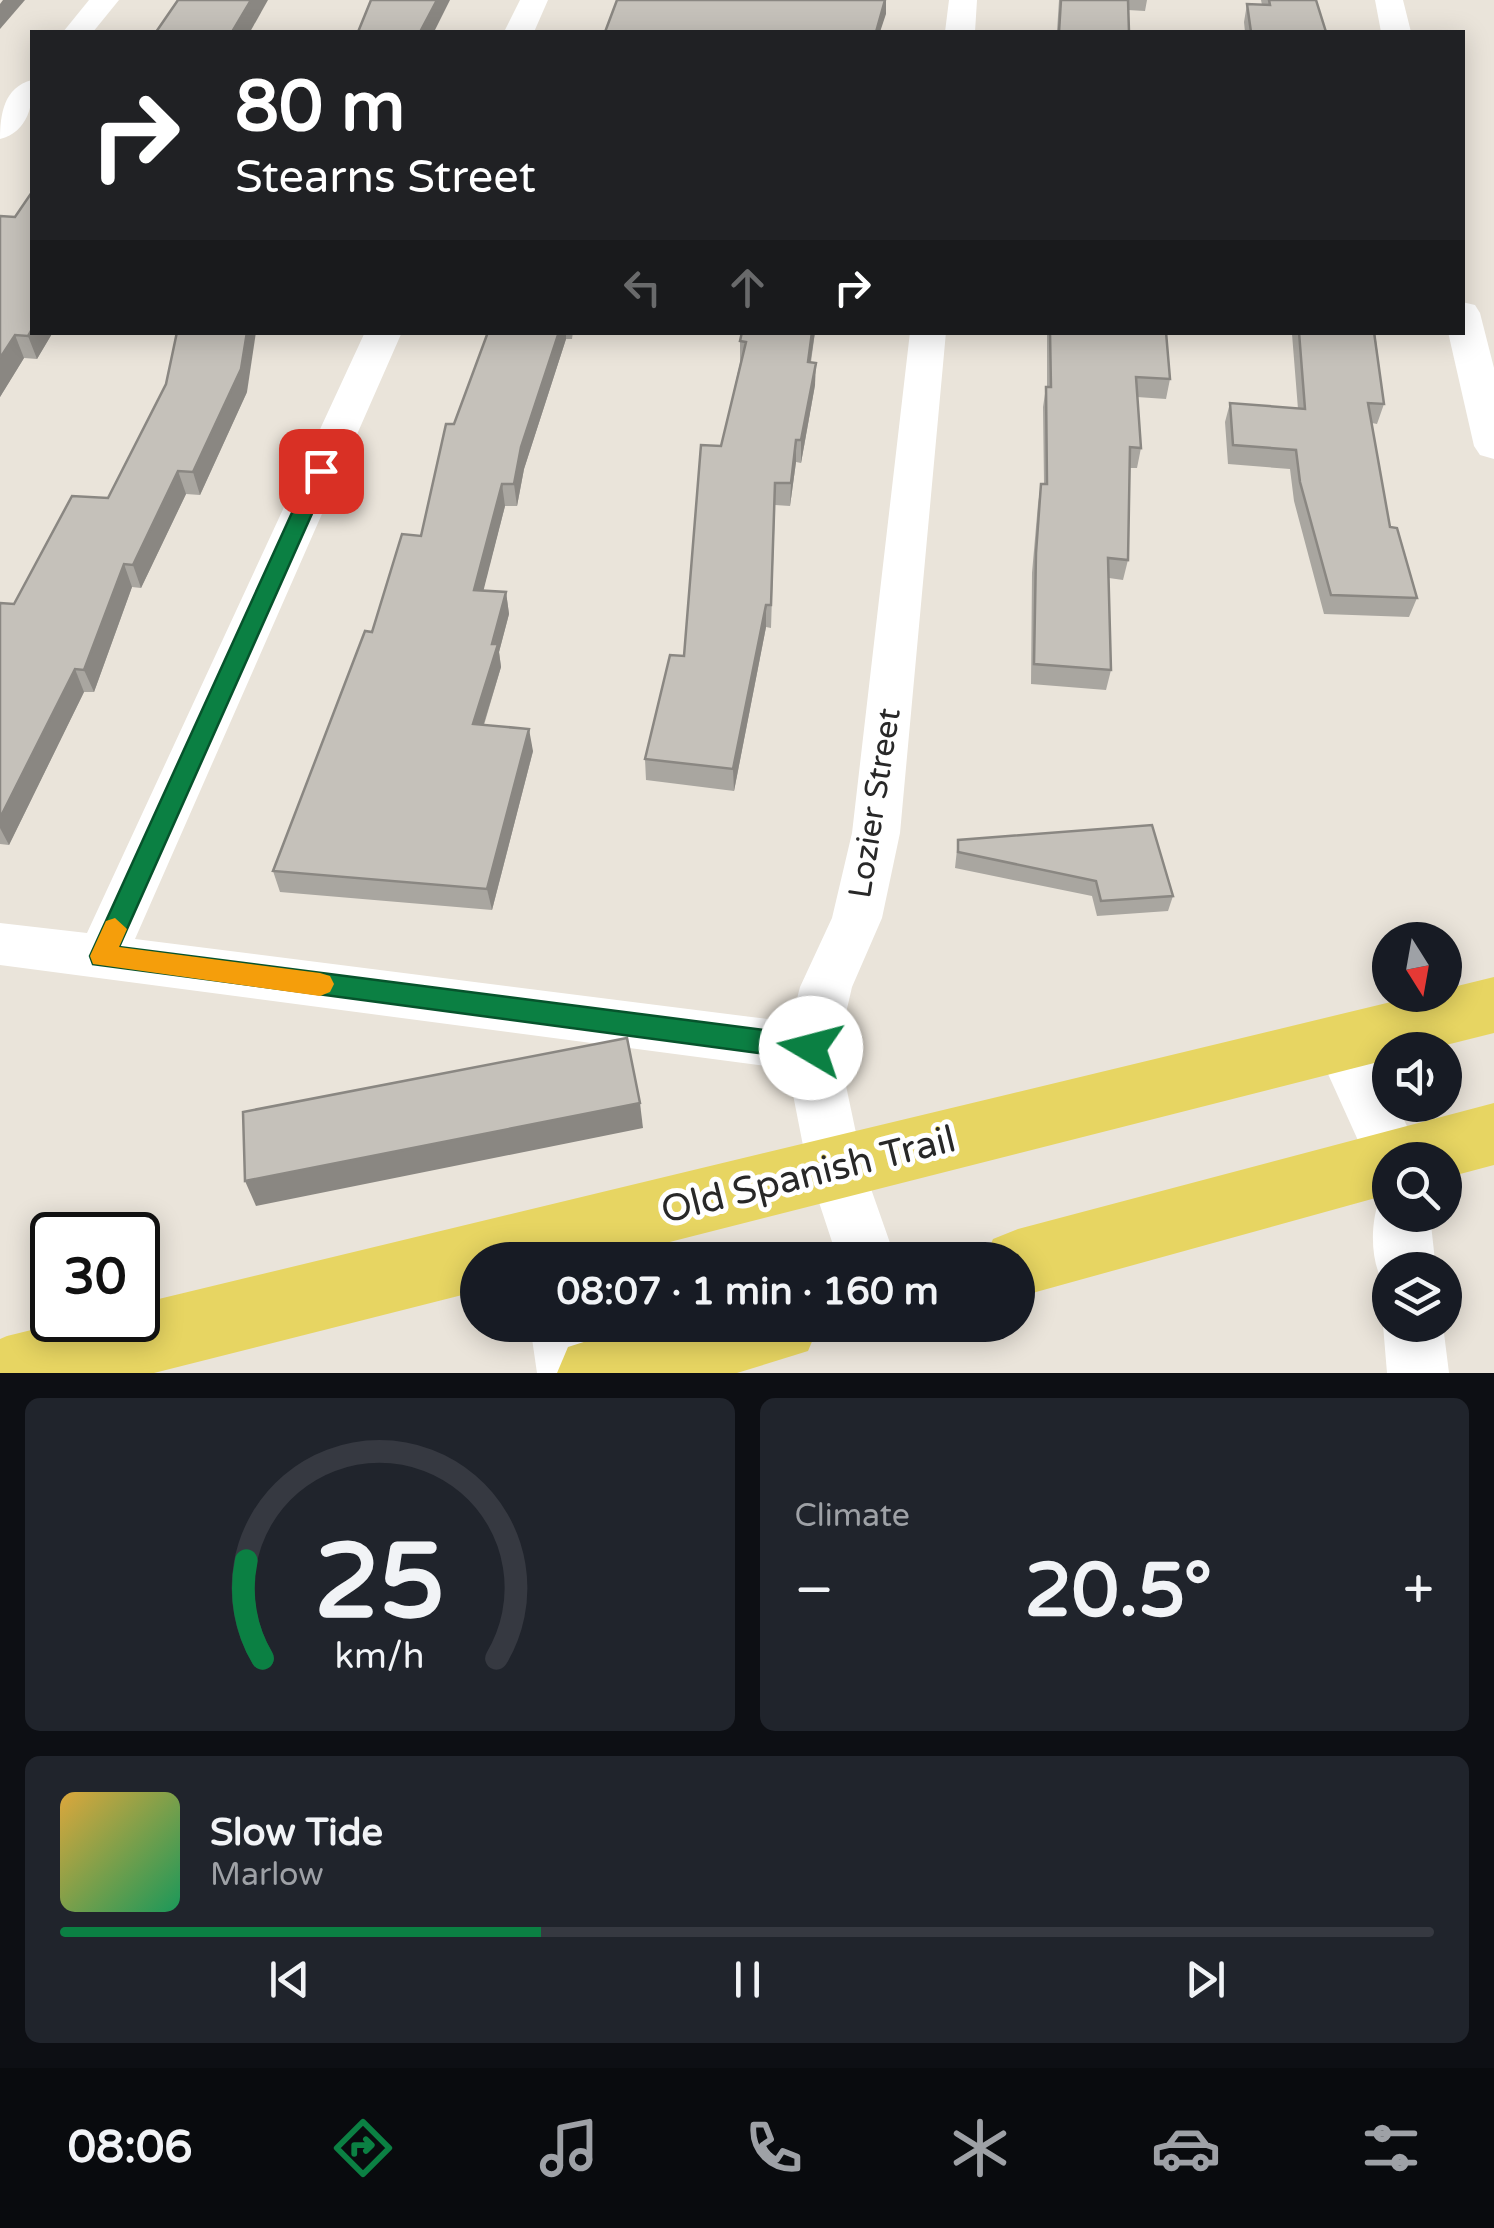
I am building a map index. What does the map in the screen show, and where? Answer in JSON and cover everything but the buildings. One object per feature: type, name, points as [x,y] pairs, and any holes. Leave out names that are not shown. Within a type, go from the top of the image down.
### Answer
[{"type":"main road","name":"Old Spanish Trail","points":[[575,1242],[835,1166],[1494,1005]]},
{"type":"main road","points":[[1462,1143],[1494,1134]]},
{"type":"main road","points":[[1035,1258],[1372,1167]]},
{"type":"main road","name":"Old Spanish Trail","points":[[7,1373],[460,1270]]},
{"type":"main road","points":[[594,1373],[715,1342]]},
{"type":"street","points":[[80,30],[105,0]]},
{"type":"street","points":[[520,30],[534,0]]},
{"type":"street","points":[[960,30],[963,0]]},
{"type":"street","points":[[1389,0],[1396,30]]},
{"type":"street","points":[[0,129],[30,92]]},
{"type":"street","points":[[1465,325],[1494,446]]},
{"type":"street","points":[[102,956],[383,335]]},
{"type":"street","name":"Lozier Street","points":[[861,1242],[835,1166],[811,1048],[826,987],[857,918],[876,833],[928,335]]},
{"type":"street","points":[[0,944],[811,1048]]},
{"type":"street","points":[[1341,1042],[1386,1142]]},
{"type":"street","points":[[563,1342],[568,1373]]},
{"type":"street","points":[[1415,1342],[1418,1373]]},
{"type":"slow traffic","points":[[115,929],[102,956],[320,984]]},
{"type":"route","points":[[321,471],[102,956],[811,1048]]}]
